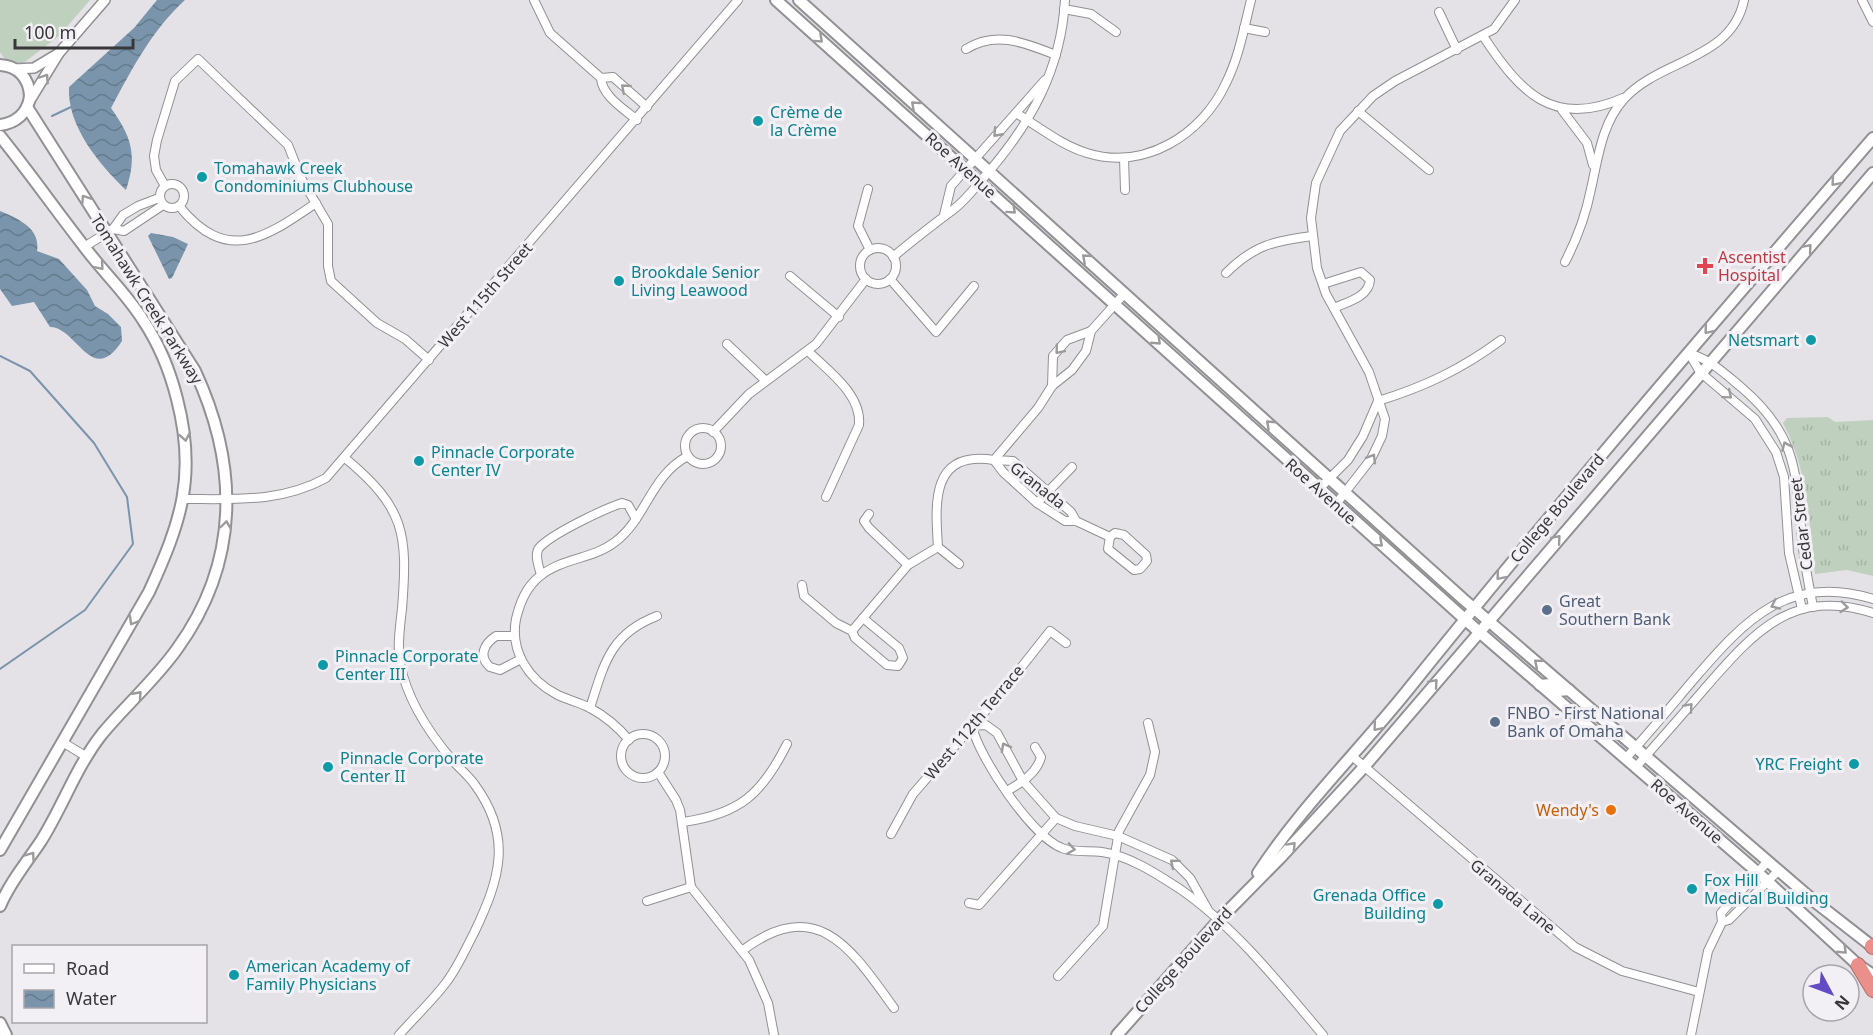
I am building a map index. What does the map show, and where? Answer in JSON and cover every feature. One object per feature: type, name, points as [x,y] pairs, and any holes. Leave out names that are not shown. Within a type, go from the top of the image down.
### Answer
[{"type":"highway","points":[[1861,969],[1873,990]]},
{"type":"main road","name":"Roe Avenue","points":[[776,0],[1116,303],[1464,619],[1756,871],[1857,963]]},
{"type":"main road","name":"Roe Avenue","points":[[799,0],[1473,608],[1768,861],[1873,946]]},
{"type":"main road","name":"Tomahawk Creek Parkway","points":[[0,906],[42,840],[101,735],[171,657],[195,620],[212,584],[223,543],[228,499],[225,465],[209,402],[195,371],[110,231],[28,104],[26,81],[5,65]]},
{"type":"main road","points":[[0,125],[16,120],[28,104]]},
{"type":"main road","name":"Tomahawk Creek Parkway","points":[[0,136],[84,247],[144,320],[164,356],[174,387],[188,449],[183,498],[170,547],[149,592],[64,743],[0,850]]},
{"type":"main road","name":"College Boulevard","points":[[1250,886],[1276,845],[1473,608],[1873,138]]},
{"type":"main road","name":"College Boulevard","points":[[1117,1035],[1218,920],[1281,857],[1364,767],[1478,631],[1873,173]]},
{"type":"main road","points":[[1540,685],[1551,684],[1558,691],[1570,689]]},
{"type":"main road","points":[[1560,702],[1572,700],[1578,704],[1588,705]]},
{"type":"main road","points":[[0,1023],[6,1035]]},
{"type":"street","points":[[28,104],[58,53],[105,0]]},
{"type":"street","points":[[534,0],[541,20],[550,33],[601,78],[613,77],[647,107]]},
{"type":"street","name":"West 115th Street","points":[[183,498],[228,499],[296,493],[326,478],[637,120],[738,0]]},
{"type":"street","points":[[893,257],[954,209],[989,171],[1028,121],[1039,104],[1056,55],[1062,32],[1065,0]]},
{"type":"street","points":[[1016,113],[1086,153],[1124,158],[1145,154],[1177,141],[1207,113],[1232,70],[1251,0]]},
{"type":"street","points":[[1336,504],[1371,459],[1382,436],[1384,419],[1370,372],[1323,284],[1312,237],[1316,183],[1330,148],[1358,111],[1395,81],[1483,36],[1499,24],[1515,0]]},
{"type":"street","points":[[1483,36],[1502,65],[1537,97],[1562,110],[1581,111],[1600,108],[1624,98],[1656,75],[1711,48],[1728,35],[1741,13],[1743,0]]},
{"type":"street","points":[[1862,0],[1873,22]]},
{"type":"street","points":[[1064,9],[1091,14],[1116,32]]},
{"type":"street","points":[[1439,12],[1457,50]]},
{"type":"street","points":[[1244,28],[1265,32]]},
{"type":"street","points":[[966,50],[987,40],[998,38],[1025,43],[1056,55]]},
{"type":"street","points":[[5,65],[34,68],[58,53]]},
{"type":"street","points":[[110,231],[124,231],[161,202],[165,186],[156,170],[153,156],[157,140],[175,81],[198,59],[288,145],[301,178],[328,224],[328,266],[331,281],[376,323],[405,339],[429,360]]},
{"type":"street","points":[[944,215],[951,186],[1048,76]]},
{"type":"street","points":[[601,78],[601,86],[606,94],[637,120]]},
{"type":"street","points":[[1565,262],[1575,244],[1606,129],[1624,98]]},
{"type":"street","points":[[1562,110],[1587,143],[1594,170]]},
{"type":"street","points":[[1358,111],[1429,170]]},
{"type":"street","points":[[1124,158],[1125,190]]},
{"type":"street","points":[[84,247],[110,231],[123,215],[138,206],[161,202],[169,208],[179,206],[184,199],[183,191],[173,184],[165,186]]},
{"type":"street","points":[[868,189],[858,226],[860,235],[870,250]]},
{"type":"street","points":[[179,206],[204,231],[245,242],[263,237],[316,203]]},
{"type":"street","points":[[1226,273],[1240,259],[1267,244],[1312,237]]},
{"type":"street","points":[[885,249],[893,257],[896,268],[890,279],[878,283],[867,279],[860,264],[870,250],[885,249]]},
{"type":"street","points":[[1323,284],[1361,272],[1370,280],[1370,287],[1363,295],[1334,308]]},
{"type":"street","points":[[790,276],[839,317]]},
{"type":"street","points":[[713,432],[740,403],[808,351],[839,317],[867,279]]},
{"type":"street","points":[[890,279],[936,332],[974,286]]},
{"type":"street","points":[[1052,386],[1053,356],[1067,340],[1091,331],[1125,293]]},
{"type":"street","points":[[1091,331],[1086,351],[1072,370],[1052,386],[1038,408],[994,460],[1003,472],[1037,503],[1065,521],[1076,521],[1110,537]]},
{"type":"street","points":[[1319,489],[1348,460],[1363,436],[1378,401],[1416,389],[1460,369],[1501,340]]},
{"type":"street","points":[[727,344],[766,381]]},
{"type":"street","points":[[808,351],[850,395],[860,417],[859,425],[826,497]]},
{"type":"street","name":"Cedar Street","points":[[1689,353],[1710,361],[1766,412],[1782,437],[1796,471],[1802,541],[1813,607]]},
{"type":"street","name":"Cedar Street","points":[[1689,353],[1700,372],[1755,419],[1772,443],[1782,469],[1789,553],[1802,609]]},
{"type":"street","points":[[1755,419],[1766,412]]},
{"type":"street","points":[[702,429],[713,432],[721,447],[717,458],[700,464],[688,456],[686,442],[692,432],[702,429]]},
{"type":"street","points":[[629,740],[590,708],[543,687],[531,675],[521,659],[515,636],[522,599],[528,588],[541,575],[565,562],[610,546],[628,530],[661,480],[678,461],[688,456]]},
{"type":"street","points":[[345,458],[389,501],[404,541],[400,661],[408,693],[429,731],[474,783],[493,813],[499,846],[498,874],[486,907],[461,959],[445,984],[399,1035]]},
{"type":"street","name":"Granada","points":[[938,547],[936,499],[942,479],[949,470],[966,459],[1013,461],[1050,492],[1071,512],[1076,521]]},
{"type":"street","points":[[1037,503],[1072,467]]},
{"type":"street","points":[[541,575],[536,555],[539,548],[571,528],[622,503],[628,505],[636,519]]},
{"type":"street","points":[[869,514],[864,521],[869,528],[908,565]]},
{"type":"street","points":[[1115,533],[1124,535],[1146,555],[1147,561],[1140,569],[1134,570],[1108,549],[1110,537],[1115,533]]},
{"type":"street","points":[[852,631],[908,565],[938,547],[959,564]]},
{"type":"street","points":[[802,585],[804,596],[836,623],[852,631],[855,638],[887,665],[892,668],[902,663],[903,653],[899,648],[863,618]]},
{"type":"street","points":[[1626,758],[1700,672],[1748,621],[1772,606],[1810,594],[1840,593],[1873,599]]},
{"type":"street","points":[[1636,767],[1711,682],[1760,630],[1775,619],[1813,607],[1844,606],[1873,613]]},
{"type":"street","points":[[590,708],[606,662],[620,638],[633,627],[657,616]]},
{"type":"street","name":"West 112th Terrace","points":[[891,834],[913,794],[1050,631],[1066,644]]},
{"type":"street","points":[[515,636],[496,636],[484,648],[483,656],[490,667],[500,670],[521,659]]},
{"type":"street","points":[[1700,672],[1711,682]]},
{"type":"street","points":[[1058,976],[1102,926],[1118,836],[1150,775],[1155,752],[1148,723]]},
{"type":"street","points":[[1208,910],[1190,878],[1172,860],[1118,836],[1075,826],[1056,818],[1023,781],[997,733],[986,725],[972,726],[975,741],[1007,791],[1025,818],[1042,834],[1062,848],[1115,855],[1156,874],[1208,910],[1323,1035]]},
{"type":"street","points":[[641,735],[660,742],[664,755],[657,772],[642,778],[628,773],[621,753],[629,740],[641,735]]},
{"type":"street","points":[[64,743],[87,757]]},
{"type":"street","points":[[683,822],[714,817],[744,802],[766,782],[787,744]]},
{"type":"street","points":[[1007,791],[1023,781],[1040,761],[1040,753],[1035,747]]},
{"type":"street","name":"Granada Lane","points":[[1352,756],[1575,947],[1622,971],[1654,982],[1700,992]]},
{"type":"street","points":[[657,772],[676,800],[683,822],[691,887],[743,950],[758,977],[768,1003],[774,1035]]},
{"type":"street","points":[[969,903],[979,905],[1056,818]]},
{"type":"street","points":[[1691,1035],[1708,951],[1722,922],[1721,913],[1756,871],[1768,861]]},
{"type":"street","points":[[1722,922],[1729,920],[1779,870]]},
{"type":"street","points":[[647,901],[691,887]]},
{"type":"street","points":[[743,950],[776,931],[789,928],[817,929],[847,946],[894,1008]]},
{"type":"green space","points":[[0,0],[90,0],[59,36],[17,68],[10,67],[0,52]]},
{"type":"green space","points":[[1828,417],[1835,422],[1873,420],[1873,576],[1847,570],[1815,574],[1803,477],[1783,423],[1787,418]]},
{"type":"water","points":[[157,0],[185,0],[153,37],[111,108],[128,137],[132,156],[130,178],[126,190],[105,168],[79,130],[73,116],[69,87],[134,28]]},
{"type":"water","points":[[0,211],[14,217],[32,230],[37,243],[37,251],[59,259],[87,290],[95,306],[108,314],[121,327],[122,341],[111,354],[102,359],[85,352],[60,330],[50,327],[34,302],[12,306],[0,289]]},
{"type":"water","points":[[151,233],[173,237],[188,244],[172,278],[169,279],[148,236]]},
{"type":"waterway","points":[[52,116],[71,107]]},
{"type":"waterway","points":[[0,356],[30,371],[94,443],[127,497],[133,544],[85,610],[0,669]]},
{"type":"place","name":"Crème de la Crème","points":[[758,121]]},
{"type":"place","name":"Tomahawk Creek Condominiums Clubhouse","points":[[202,177]]},
{"type":"place","name":"Ascentist Hospital","points":[[1705,266]]},
{"type":"place","name":"Brookdale Senior Living Leawood","points":[[619,281]]},
{"type":"place","name":"Netsmart","points":[[1811,340]]},
{"type":"place","name":"Pinnacle Corporate Center IV","points":[[419,461]]},
{"type":"place","name":"Great Southern Bank","points":[[1547,610]]},
{"type":"place","name":"Pinnacle Corporate Center III","points":[[323,665]]},
{"type":"place","name":"FNBO - First National Bank of Omaha","points":[[1495,722]]},
{"type":"place","name":"YRC Freight","points":[[1854,764]]},
{"type":"place","name":"Pinnacle Corporate Center II","points":[[328,767]]},
{"type":"place","name":"Wendy's","points":[[1611,810]]},
{"type":"place","name":"Fox Hill Medical Building","points":[[1692,889]]},
{"type":"place","name":"Grenada Office Building","points":[[1438,904]]},
{"type":"place","name":"American Academy of Family Physicians","points":[[234,975]]}]
